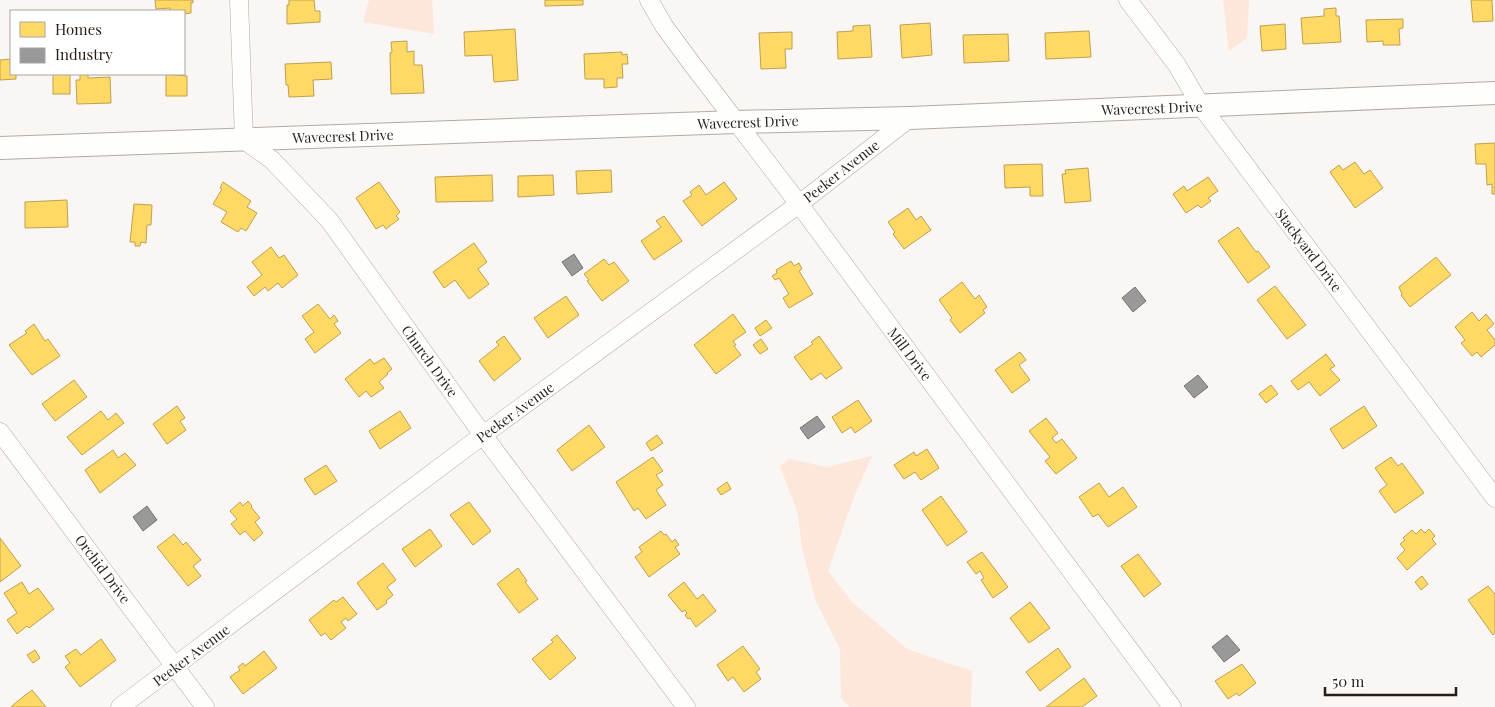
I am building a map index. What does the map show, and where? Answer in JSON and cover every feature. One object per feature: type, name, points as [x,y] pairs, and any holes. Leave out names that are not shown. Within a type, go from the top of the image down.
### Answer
[{"type":"street","points":[[239,0],[244,140]]},
{"type":"street","name":"Mill Drive","points":[[649,0],[664,26],[799,204],[1172,707]]},
{"type":"street","name":"Stackyard Drive","points":[[1128,0],[1177,65],[1201,106],[1495,498]]},
{"type":"street","name":"Wavecrest Drive","points":[[0,148],[736,122],[910,118],[1495,93]]},
{"type":"street","name":"Peeker Avenue","points":[[120,707],[482,435],[799,204],[910,118]]},
{"type":"street","name":"Church Drive","points":[[244,140],[272,160],[329,220],[482,435],[686,707]]},
{"type":"street","name":"Orchid Drive","points":[[0,432],[205,707]]},
{"type":"shaded area","points":[[369,0],[432,0],[434,34],[363,22]]},
{"type":"shaded area","points":[[1223,0],[1249,0],[1247,38],[1229,51]]},
{"type":"shaded area","points":[[872,456],[855,494],[828,571],[852,602],[907,649],[972,671],[971,707],[850,707],[841,698],[840,649],[816,601],[802,549],[798,514],[780,466],[789,459],[827,467]]},
{"type":"building: Homes","points":[[155,0],[193,0],[193,3],[191,2],[191,13],[185,14],[185,10],[170,10],[170,8],[156,9]]},
{"type":"building: Homes","points":[[289,0],[314,0],[315,11],[320,11],[320,22],[287,24],[287,5],[289,5]]},
{"type":"building: Homes","points":[[545,0],[583,0],[583,5],[545,6]]},
{"type":"building: Homes","points":[[1471,0],[1492,0],[1493,21],[1473,22]]},
{"type":"building: Homes","points":[[1336,8],[1336,16],[1339,16],[1341,42],[1303,44],[1301,18],[1324,16],[1324,9]]},
{"type":"building: Homes","points":[[1403,19],[1403,28],[1399,29],[1400,45],[1383,45],[1383,41],[1367,42],[1366,20]]},
{"type":"building: Homes","points":[[930,23],[932,55],[902,58],[900,25]]},
{"type":"building: Homes","points":[[1285,24],[1286,49],[1262,51],[1260,26]]},
{"type":"building: Homes","points":[[870,25],[872,57],[838,59],[837,32],[853,31],[853,26]]},
{"type":"building: Homes","points":[[515,29],[518,80],[494,82],[492,55],[465,56],[464,32]]},
{"type":"building: Homes","points":[[1089,31],[1091,57],[1046,59],[1045,33]]},
{"type":"building: Homes","points":[[792,32],[792,49],[785,49],[786,68],[761,69],[759,33]]},
{"type":"building: Homes","points":[[1008,34],[1009,61],[964,63],[963,35]]},
{"type":"building: Homes","points":[[407,41],[407,52],[414,51],[414,65],[422,65],[424,93],[391,94],[391,42]]},
{"type":"building: Homes","points":[[622,52],[622,55],[627,54],[628,64],[622,64],[623,78],[617,78],[617,87],[604,88],[604,79],[585,79],[584,54]]},
{"type":"building: Homes","points":[[10,59],[10,75],[16,75],[16,79],[0,80],[0,60]]},
{"type":"building: Homes","points":[[331,62],[332,79],[313,80],[314,96],[289,97],[288,85],[286,85],[285,64]]},
{"type":"building: Homes","points":[[53,75],[70,75],[70,94],[53,94]]},
{"type":"building: Homes","points":[[80,75],[88,75],[88,78],[110,77],[111,103],[77,104],[76,80],[80,80]]},
{"type":"building: Homes","points":[[166,75],[187,76],[187,96],[166,96]]},
{"type":"building: Homes","points":[[1495,143],[1495,194],[1492,194],[1492,184],[1487,185],[1486,164],[1476,164],[1475,144]]},
{"type":"building: Homes","points":[[1355,162],[1364,174],[1370,170],[1383,188],[1355,208],[1330,172],[1339,165],[1343,170]]},
{"type":"building: Homes","points":[[1042,164],[1043,196],[1030,196],[1030,187],[1005,188],[1004,165]]},
{"type":"building: Homes","points":[[1088,168],[1091,201],[1065,203],[1062,174],[1066,174],[1065,170]]},
{"type":"building: Homes","points":[[611,170],[612,192],[577,194],[576,171]]},
{"type":"building: Homes","points":[[492,175],[493,201],[436,202],[435,177]]},
{"type":"building: Homes","points":[[553,175],[554,195],[518,197],[518,176]]},
{"type":"building: Homes","points":[[1208,177],[1218,191],[1208,198],[1211,201],[1201,208],[1198,205],[1186,213],[1173,194],[1184,186],[1187,191]]},
{"type":"building: Homes","points":[[223,182],[251,201],[247,207],[257,213],[246,231],[241,228],[238,232],[221,222],[227,212],[213,204],[222,189],[220,188]]},
{"type":"building: Homes","points":[[379,182],[400,212],[396,216],[399,219],[386,229],[383,225],[376,229],[356,198]]},
{"type":"building: Homes","points":[[724,182],[737,199],[702,226],[683,201],[692,195],[690,192],[699,185],[706,195]]},
{"type":"building: Homes","points":[[67,200],[68,227],[25,228],[25,202]]},
{"type":"building: Homes","points":[[134,204],[152,205],[151,225],[147,225],[146,243],[141,242],[140,246],[135,246],[135,242],[130,242]]},
{"type":"building: Homes","points":[[908,208],[916,220],[921,216],[931,230],[904,249],[893,234],[895,232],[888,222]]},
{"type":"building: Homes","points":[[664,216],[682,241],[654,260],[641,241],[661,227],[656,221]]},
{"type":"building: Homes","points":[[1238,227],[1256,252],[1258,251],[1270,267],[1248,283],[1218,241]]},
{"type":"building: Homes","points":[[474,243],[487,262],[478,269],[489,284],[469,299],[455,280],[444,288],[433,272]]},
{"type":"building: Homes","points":[[271,247],[279,258],[284,255],[298,275],[282,288],[278,283],[268,291],[265,287],[254,296],[247,287],[262,275],[252,262]]},
{"type":"building: Homes","points":[[1436,257],[1451,275],[1410,307],[1401,295],[1399,287]]},
{"type":"building: Homes","points":[[604,259],[609,265],[614,262],[629,281],[602,301],[584,274]]},
{"type":"building: Homes","points":[[791,261],[794,266],[799,263],[802,269],[799,271],[813,294],[789,308],[783,298],[789,294],[779,278],[775,280],[772,276],[777,273],[776,270]]},
{"type":"building: Homes","points":[[962,282],[975,299],[979,295],[987,307],[983,310],[985,313],[960,333],[939,300]]},
{"type":"building: Homes","points":[[1275,286],[1306,325],[1287,339],[1257,300]]},
{"type":"building: Homes","points":[[566,296],[579,315],[548,338],[534,318]]},
{"type":"building: Homes","points":[[318,304],[330,319],[334,315],[338,321],[334,324],[341,333],[315,353],[305,339],[314,332],[302,316]]},
{"type":"building: Homes","points":[[1472,312],[1479,321],[1486,314],[1494,324],[1487,330],[1495,340],[1495,345],[1481,357],[1477,352],[1472,356],[1461,343],[1465,340],[1455,327]]},
{"type":"building: Homes","points":[[733,314],[746,332],[733,341],[736,345],[734,346],[741,355],[716,374],[694,345]]},
{"type":"building: Homes","points":[[766,320],[772,328],[760,336],[755,328]]},
{"type":"building: Homes","points":[[34,324],[45,341],[48,339],[60,356],[32,375],[9,345],[27,333],[25,331]]},
{"type":"building: Homes","points":[[504,336],[521,359],[494,381],[479,361],[499,345],[496,342]]},
{"type":"building: Homes","points":[[819,336],[842,368],[826,379],[821,373],[811,380],[794,357],[813,344],[811,342]]},
{"type":"building: Homes","points":[[761,339],[768,349],[760,354],[753,345]]},
{"type":"building: Homes","points":[[1020,352],[1026,360],[1019,365],[1030,380],[1012,393],[995,370]]},
{"type":"building: Homes","points":[[1326,354],[1335,366],[1330,369],[1340,380],[1320,396],[1309,382],[1298,390],[1291,381]]},
{"type":"building: Homes","points":[[384,358],[392,369],[379,382],[384,388],[371,397],[366,391],[359,397],[345,379],[370,359],[374,364]]},
{"type":"building: Homes","points":[[74,380],[87,397],[55,421],[42,404]]},
{"type":"building: Homes","points":[[1271,385],[1278,394],[1266,403],[1259,394]]},
{"type":"building: Homes","points":[[858,400],[872,421],[855,433],[851,427],[842,433],[832,417]]},
{"type":"building: Homes","points":[[177,406],[185,418],[180,421],[186,430],[167,444],[153,424]]},
{"type":"building: Homes","points":[[1364,406],[1377,426],[1343,449],[1330,429]]},
{"type":"building: Homes","points":[[101,411],[108,420],[116,413],[124,423],[82,455],[67,437]]},
{"type":"building: Homes","points":[[400,411],[411,428],[380,449],[369,431]]},
{"type":"building: Homes","points":[[1046,418],[1058,433],[1052,438],[1056,443],[1062,439],[1077,458],[1056,474],[1045,461],[1050,457],[1029,431]]},
{"type":"building: Homes","points":[[589,425],[605,447],[572,471],[557,450]]},
{"type":"building: Homes","points":[[657,435],[663,443],[651,451],[646,443]]},
{"type":"building: Homes","points":[[927,449],[939,468],[921,480],[915,472],[904,479],[894,465],[914,452],[916,456]]},
{"type":"building: Homes","points":[[113,450],[118,458],[125,453],[136,465],[100,493],[85,470]]},
{"type":"building: Homes","points":[[653,457],[663,471],[656,475],[663,485],[656,490],[666,505],[646,519],[638,508],[634,511],[616,482]]},
{"type":"building: Homes","points":[[1391,457],[1398,466],[1402,463],[1424,493],[1395,513],[1379,491],[1387,485],[1375,468]]},
{"type":"building: Homes","points":[[326,465],[337,481],[315,495],[304,479]]},
{"type":"building: Homes","points":[[727,482],[731,489],[721,495],[717,489]]},
{"type":"building: Homes","points":[[1099,483],[1109,497],[1123,487],[1137,507],[1108,527],[1098,514],[1093,517],[1079,497]]},
{"type":"building: Homes","points":[[941,496],[967,532],[947,546],[922,510]]},
{"type":"building: Homes","points":[[248,501],[260,518],[255,522],[263,533],[254,541],[245,531],[240,535],[231,524],[237,519],[230,511],[240,502],[243,506]]},
{"type":"building: Homes","points":[[469,502],[491,531],[473,545],[450,515]]},
{"type":"building: Homes","points":[[430,529],[442,546],[415,567],[402,549]]},
{"type":"building: Homes","points":[[1421,529],[1425,533],[1429,529],[1435,536],[1432,539],[1436,544],[1407,570],[1397,558],[1405,550],[1400,544],[1405,540],[1403,538],[1412,530],[1416,534]]},
{"type":"building: Homes","points":[[661,531],[672,542],[675,539],[679,545],[675,547],[680,554],[649,577],[635,557],[642,552],[639,547]]},
{"type":"building: Homes","points":[[174,534],[183,545],[186,542],[201,560],[193,566],[201,576],[188,586],[157,547]]},
{"type":"building: Homes","points":[[0,538],[21,566],[0,582]]},
{"type":"building: Homes","points":[[982,552],[1008,587],[993,598],[981,580],[984,578],[980,571],[976,574],[967,562]]},
{"type":"building: Homes","points":[[1138,554],[1161,584],[1144,597],[1121,566]]},
{"type":"building: Homes","points":[[383,563],[396,580],[387,587],[393,595],[386,601],[387,603],[377,610],[357,583]]},
{"type":"building: Homes","points":[[518,568],[527,581],[525,582],[538,599],[519,613],[497,584]]},
{"type":"building: Homes","points":[[1422,576],[1428,584],[1421,590],[1415,582]]},
{"type":"building: Homes","points":[[22,582],[29,594],[38,588],[54,609],[29,628],[27,626],[17,634],[7,620],[17,613],[4,593]]},
{"type":"building: Homes","points":[[684,582],[697,599],[703,594],[716,611],[696,627],[690,618],[688,619],[685,615],[687,613],[685,610],[682,612],[668,595]]},
{"type":"building: Homes","points":[[1488,586],[1495,594],[1495,633],[1493,635],[1468,600]]},
{"type":"building: Homes","points":[[343,597],[357,614],[348,621],[346,618],[341,622],[346,628],[331,640],[325,633],[321,636],[309,620],[334,600],[336,602]]},
{"type":"building: Homes","points":[[1030,602],[1050,628],[1029,643],[1010,618]]},
{"type":"building: Homes","points":[[557,635],[576,658],[550,680],[532,659],[553,642],[551,640]]},
{"type":"building: Homes","points":[[101,639],[116,660],[80,687],[65,667],[70,663],[65,656],[76,649],[81,655]]},
{"type":"building: Homes","points":[[743,646],[760,669],[756,672],[761,679],[744,692],[733,677],[728,681],[717,665]]},
{"type":"building: Homes","points":[[1058,648],[1071,667],[1040,691],[1026,672]]},
{"type":"building: Homes","points":[[35,650],[40,658],[33,663],[27,655]]},
{"type":"building: Homes","points":[[264,651],[277,668],[243,694],[230,677],[240,670],[238,667],[243,663],[245,666]]},
{"type":"building: Homes","points":[[1242,664],[1256,683],[1239,696],[1237,693],[1228,699],[1215,681]]},
{"type":"building: Homes","points":[[1084,678],[1097,696],[1082,707],[1046,707]]},
{"type":"building: Homes","points":[[32,690],[46,707],[11,707],[19,700]]},
{"type":"building: Industry","points":[[574,254],[583,268],[572,276],[562,262]]},
{"type":"building: Industry","points":[[1135,287],[1146,301],[1133,312],[1122,298]]},
{"type":"building: Industry","points":[[1198,375],[1208,387],[1194,398],[1184,386]]},
{"type":"building: Industry","points":[[817,416],[825,427],[808,439],[800,428]]},
{"type":"building: Industry","points":[[147,506],[157,520],[143,531],[133,517]]},
{"type":"building: Industry","points":[[1227,635],[1240,650],[1224,662],[1212,647]]}]
